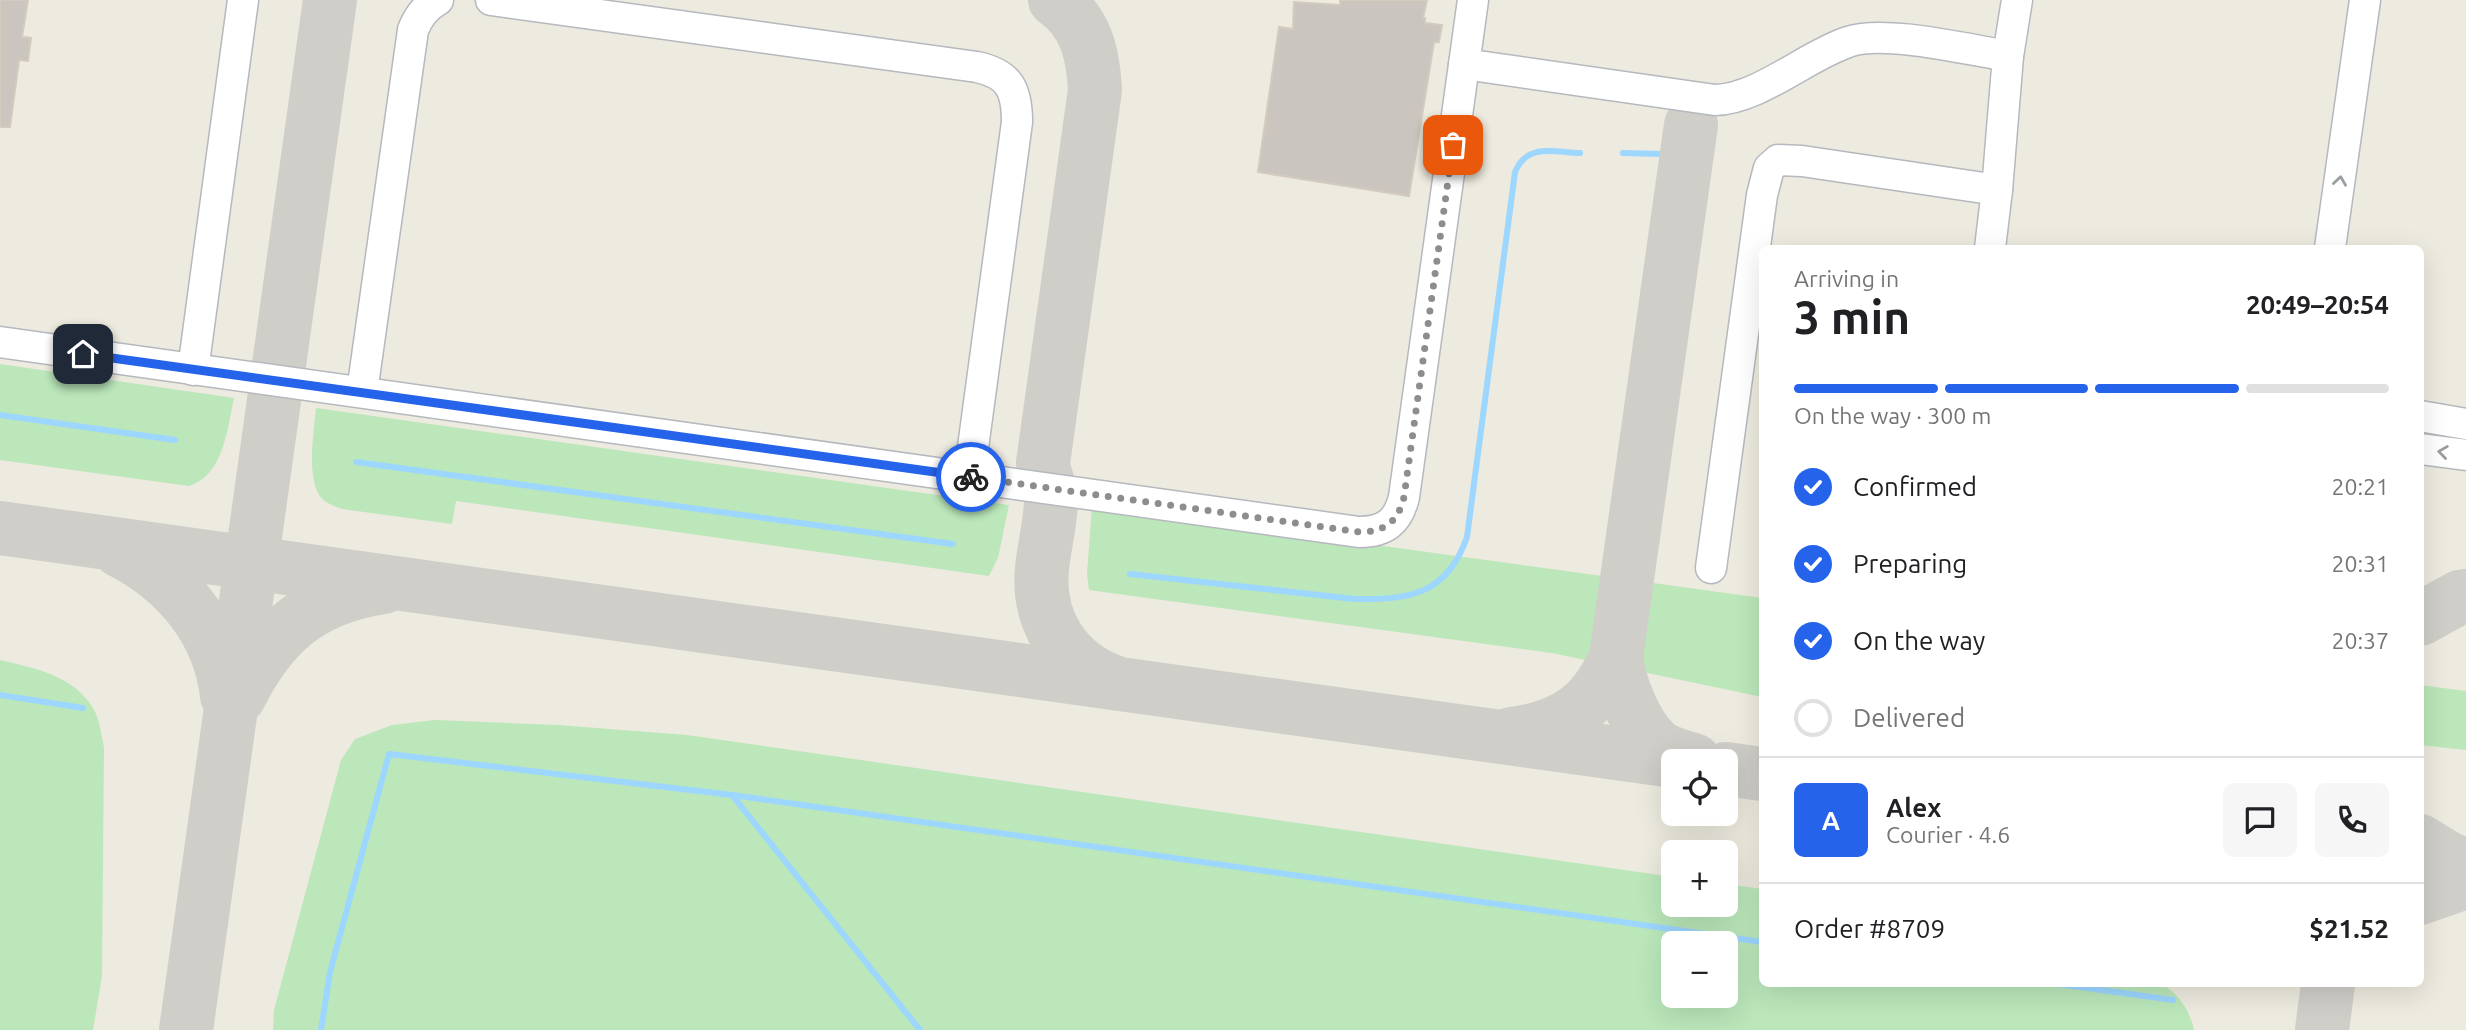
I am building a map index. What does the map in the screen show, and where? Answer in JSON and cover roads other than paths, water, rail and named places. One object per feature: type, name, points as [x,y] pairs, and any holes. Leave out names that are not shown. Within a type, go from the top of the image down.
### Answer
[{"type":"lane","points":[[192,370],[243,0]]},
{"type":"lane","points":[[362,392],[413,30],[422,13],[438,0]]},
{"type":"lane","points":[[491,0],[977,67],[996,72],[1003,77],[1016,102],[1017,122],[969,477]]},
{"type":"lane","points":[[0,342],[1373,532],[1394,521],[1401,511],[1404,497],[1473,0]]},
{"type":"lane","points":[[1990,245],[2008,56],[2017,0]]},
{"type":"lane","points":[[2348,120],[2347,37],[2352,0]]},
{"type":"lane","points":[[2330,245],[2365,0]]},
{"type":"lane","points":[[1464,64],[1715,100],[1737,97],[1838,46],[1862,38],[1891,38],[2008,56]]},
{"type":"lane","points":[[1712,568],[1762,195],[1769,168],[1778,160],[1802,160],[1997,190]]},
{"type":"lane","points":[[2424,417],[2466,424]]},
{"type":"lane","points":[[2424,450],[2466,455]]},
{"type":"waterway","points":[[1130,574],[1374,599],[1409,595],[1424,590],[1449,571],[1467,537],[1515,172],[1520,163],[1534,153],[1580,153]]},
{"type":"waterway","points":[[1623,153],[1660,154]]},
{"type":"waterway","points":[[0,415],[175,440]]},
{"type":"waterway","points":[[356,462],[953,544]]},
{"type":"waterway","points":[[0,695],[83,708]]},
{"type":"waterway","points":[[321,1030],[330,972],[389,754],[732,795],[1759,942]]},
{"type":"waterway","points":[[732,795],[920,1030]]},
{"type":"waterway","points":[[2080,987],[2173,1000]]}]
